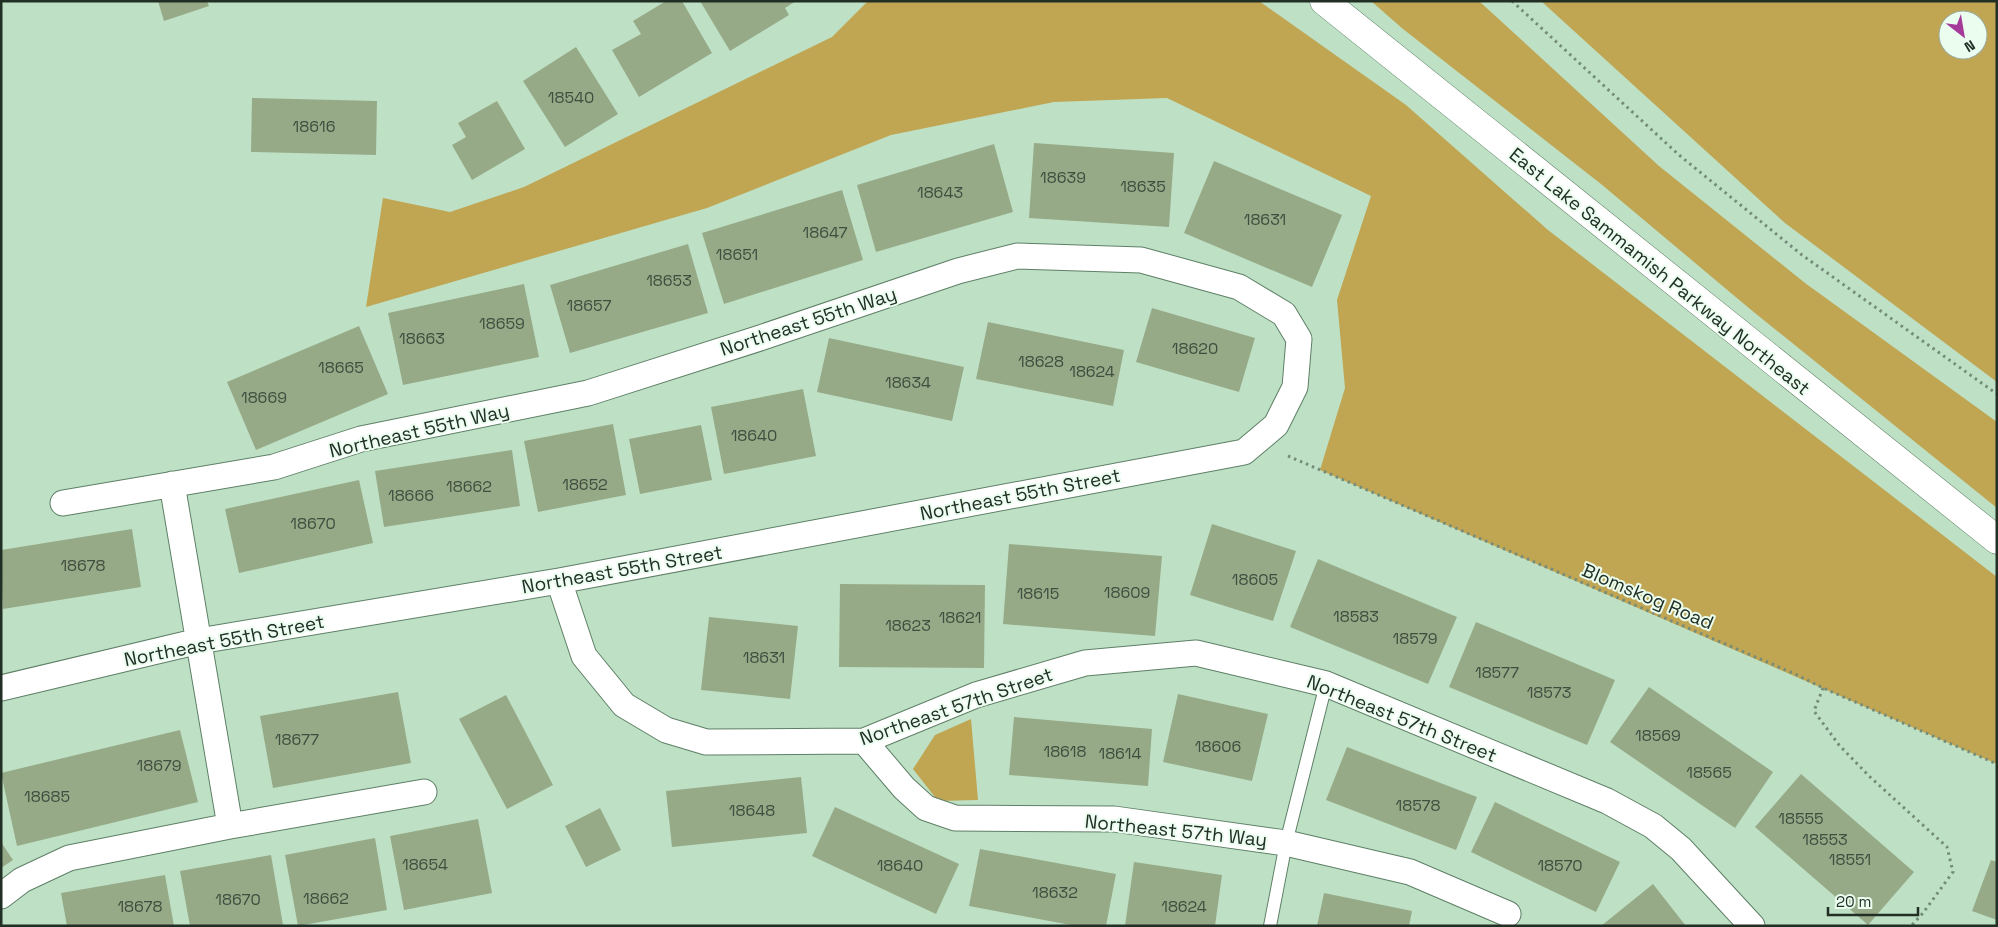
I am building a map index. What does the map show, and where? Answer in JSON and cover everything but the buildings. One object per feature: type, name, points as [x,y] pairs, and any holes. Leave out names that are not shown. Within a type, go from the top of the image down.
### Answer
[{"type":"main road","name":"East Lake Sammamish Parkway Northeast","points":[[1324,1],[1997,540]]},
{"type":"street","name":"Northeast 55th Way","points":[[63,503],[274,467],[361,439],[588,393],[760,338],[958,271],[1017,256],[1141,260],[1239,287],[1284,314],[1299,339],[1295,388],[1276,425],[1244,452]]},
{"type":"street","name":"Northeast 55th Street","points":[[1,688],[199,641],[559,582],[1244,452]]},
{"type":"street","points":[[172,484],[230,826]]},
{"type":"street","name":"Northeast 57th Street","points":[[559,582],[584,656],[624,705],[666,730],[706,742],[864,741],[976,695],[1085,663],[1196,653],[1326,684],[1607,802],[1653,826],[1681,849],[1752,926]]},
{"type":"street","name":"Northeast 57th Way","points":[[864,741],[904,788],[926,808],[955,818],[1114,819],[1286,843],[1410,872],[1508,914]]},
{"type":"street","points":[[1,896],[22,880],[69,858],[230,826],[424,792]]},
{"type":"lane","points":[[1270,926],[1286,843],[1326,684]]},
{"type":"path","points":[[1512,1],[1679,155],[1802,255],[1997,394]]},
{"type":"path","name":"Blomskog Road","points":[[1288,456],[1795,674],[1997,764]]},
{"type":"path","points":[[1823,688],[1814,711],[1839,744],[1869,776],[1947,847],[1953,872],[1911,926]]},
{"type":"shaded area","points":[[868,1],[1259,1],[1406,105],[1548,230],[1997,577],[1997,764],[1320,470],[1345,388],[1337,300],[1371,196],[1167,98],[1054,102],[891,135],[707,208],[366,307],[383,198],[450,212],[524,187],[832,37]]},
{"type":"shaded area","points":[[1371,1],[1479,1],[1659,166],[1805,283],[1997,422],[1997,508],[1750,309],[1601,184],[1403,29]]},
{"type":"shaded area","points":[[1541,1],[1997,1],[1997,382],[1785,223]]},
{"type":"shaded area","points":[[971,719],[978,800],[938,801],[913,769],[935,735]]}]
